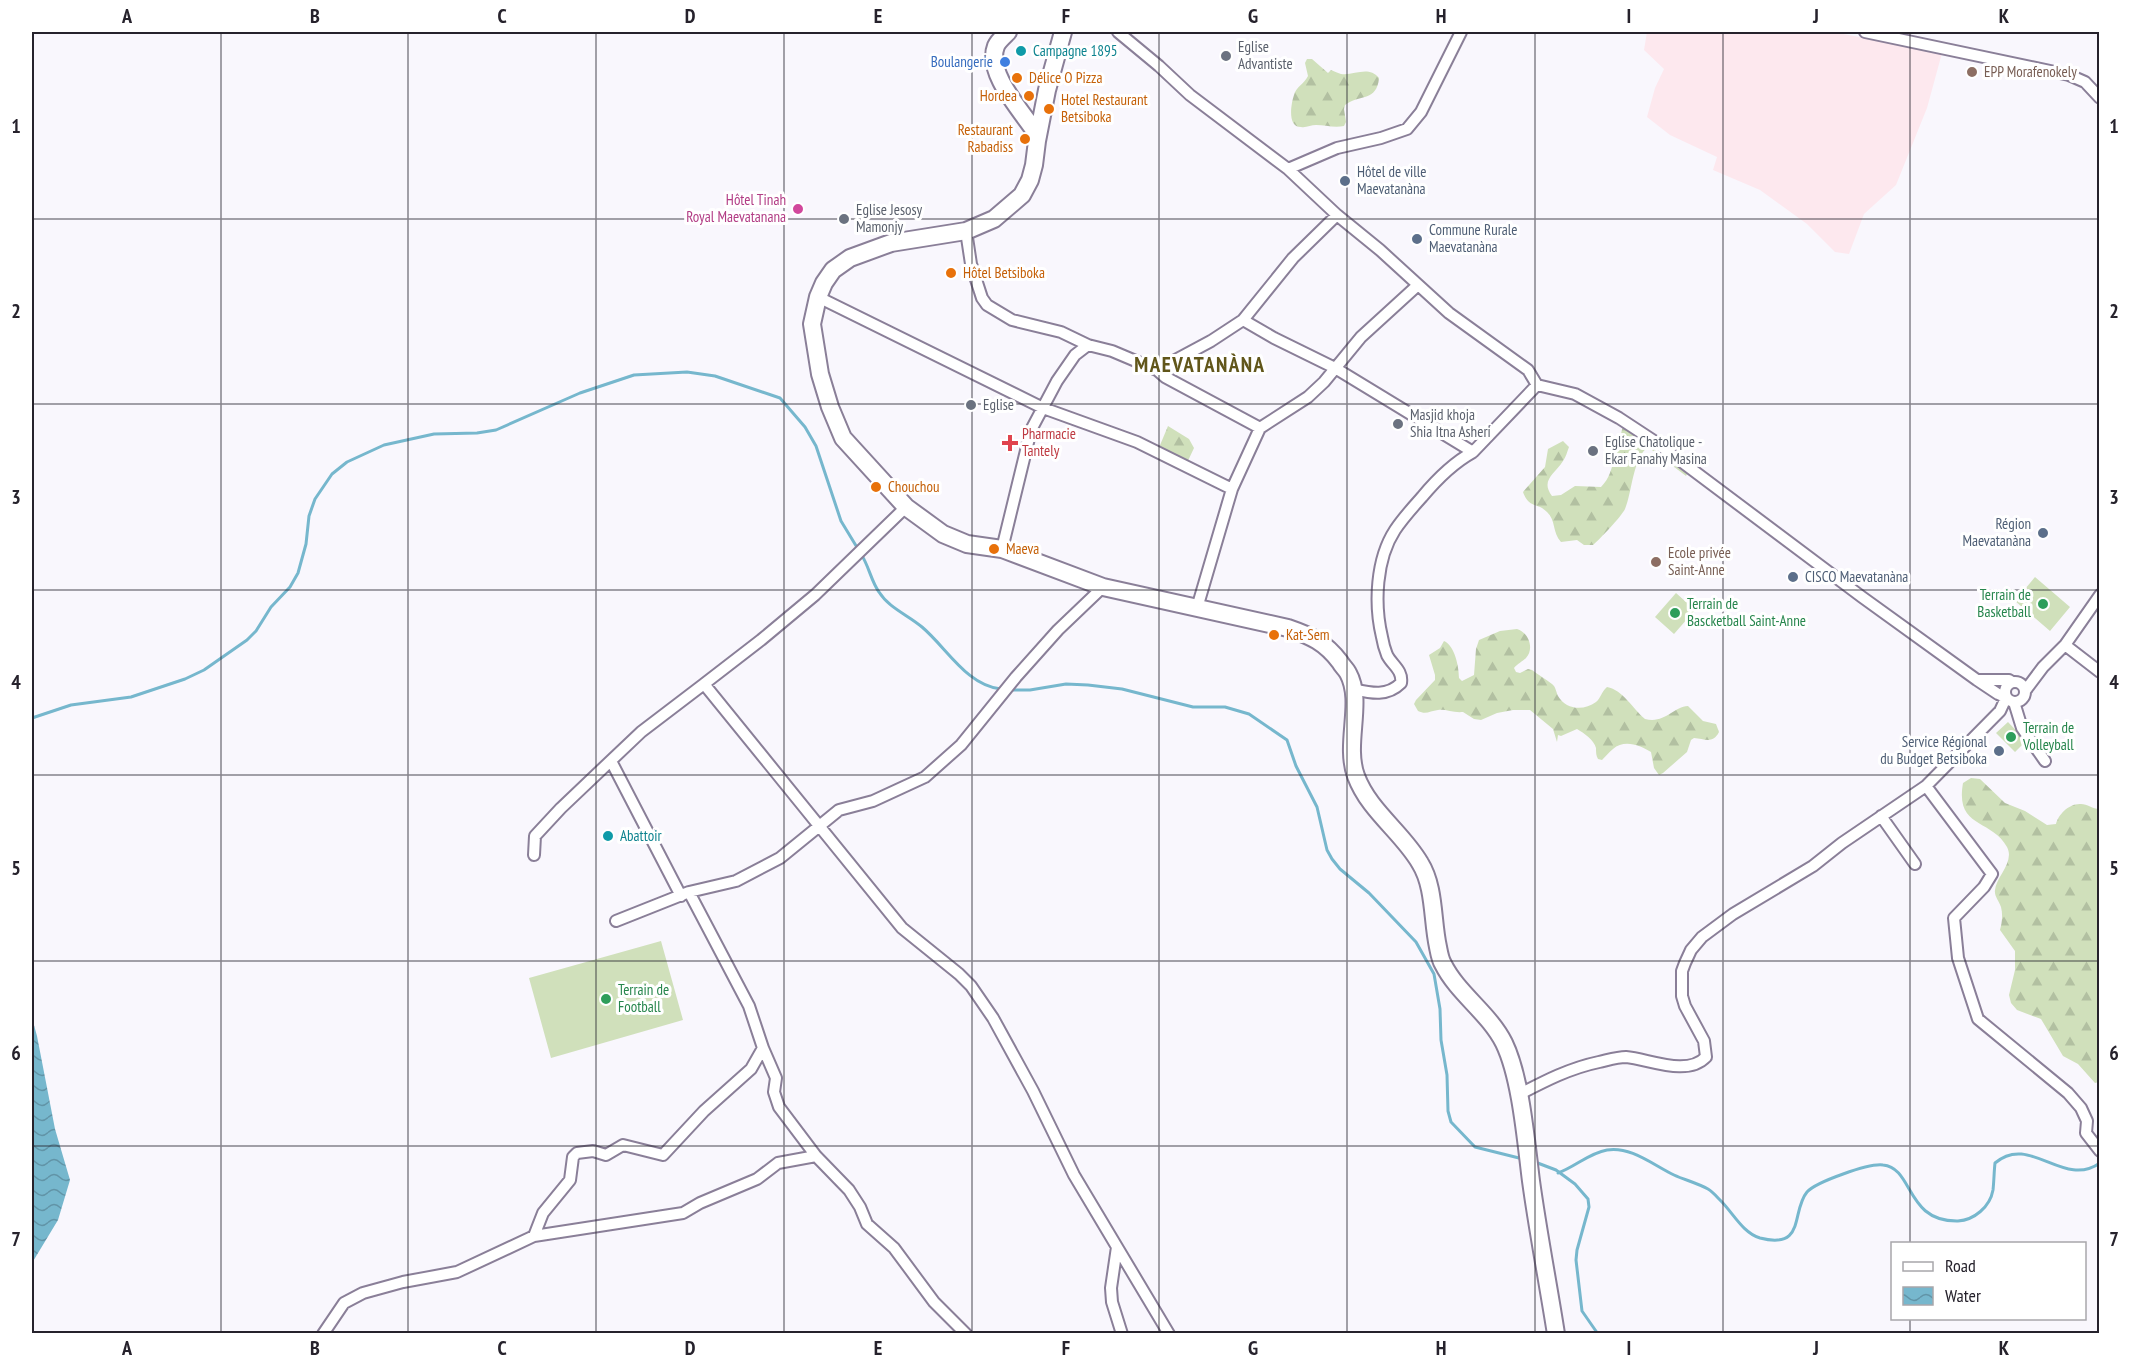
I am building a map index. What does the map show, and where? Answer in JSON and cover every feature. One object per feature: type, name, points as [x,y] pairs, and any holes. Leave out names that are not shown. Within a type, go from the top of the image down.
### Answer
[{"type":"main road","points":[[1008,32],[996,46],[994,64],[1003,86],[1038,136]]},
{"type":"main road","points":[[1064,32],[1054,61],[1030,180],[1022,195],[994,219],[966,231],[891,243],[850,258],[833,270],[824,283],[818,297],[812,324],[820,374],[830,406],[843,438],[906,507],[942,534],[967,544],[1002,549],[1103,587],[1288,628],[1315,638],[1332,651],[1348,672],[1353,689],[1351,750],[1355,774],[1363,791],[1390,826],[1406,841],[1421,864],[1427,878],[1442,963],[1462,991],[1488,1019],[1504,1044],[1518,1095],[1556,1334]]},
{"type":"street","points":[[1118,32],[1190,95],[1288,169],[1337,215],[1478,336],[1528,370],[1536,385],[1575,394],[1619,418],[1765,523],[1862,597],[1977,680],[2008,699],[2020,701],[2020,688],[2065,645],[2100,595]]},
{"type":"street","points":[[1288,169],[1337,148],[1381,138],[1407,129],[1421,112],[1461,32]]},
{"type":"street","points":[[1865,32],[2069,75],[2085,82],[2100,98]]},
{"type":"street","points":[[1157,370],[1211,341],[1243,320],[1293,258],[1337,215]]},
{"type":"street","points":[[966,231],[971,264],[982,298],[987,305],[1012,320],[1061,333],[1157,370],[1260,428]]},
{"type":"street","points":[[1197,608],[1232,489],[1260,428],[1308,397],[1361,337],[1418,285]]},
{"type":"street","points":[[818,297],[1043,408],[1137,442],[1232,489]]},
{"type":"street","points":[[1243,320],[1335,368],[1473,452]]},
{"type":"street","points":[[1002,549],[1031,430],[1057,381],[1075,355],[1088,345]]},
{"type":"street","points":[[1353,689],[1382,693],[1391,691],[1401,683],[1401,674],[1387,655],[1381,635],[1378,592],[1386,550],[1395,530],[1435,482],[1458,460],[1473,452],[1536,385]]},
{"type":"street","points":[[534,855],[535,836],[641,732],[761,640],[850,563],[906,507]]},
{"type":"street","points":[[616,921],[685,894],[736,881],[780,858],[839,810],[873,801],[925,777],[961,745],[998,698],[1058,630],[1103,587]]},
{"type":"street","points":[[2065,645],[2100,672]]},
{"type":"street","points":[[1977,680],[2009,680],[2020,688],[2026,709],[2020,717]]},
{"type":"street","points":[[704,684],[902,928],[959,974],[993,1018],[1033,1090],[1074,1175],[1164,1332]]},
{"type":"street","points":[[2020,688],[2006,686],[2008,699],[2020,717],[2022,728],[2045,761]]},
{"type":"street","points":[[1518,1095],[1566,1071],[1611,1058],[1638,1058],[1669,1065],[1692,1065],[1702,1062],[1706,1057],[1707,1049],[1682,996],[1682,972],[1691,950],[1702,937],[1733,914],[1813,866],[1842,843],[1926,786],[2000,711],[2008,699]]},
{"type":"street","points":[[611,761],[749,1006],[776,1078],[774,1092],[779,1107],[816,1156],[849,1190],[867,1224],[894,1248],[934,1302],[966,1334]]},
{"type":"street","points":[[1926,786],[1992,874],[1984,887],[1954,918],[1958,958],[1978,1019],[2068,1093],[2081,1108],[2088,1121],[2086,1133],[2099,1151]]},
{"type":"street","points":[[1881,816],[1915,864]]},
{"type":"street","points":[[534,1236],[547,1207],[570,1180],[573,1157],[577,1153],[593,1151],[606,1155],[623,1145],[663,1155],[704,1111],[751,1069],[763,1048]]},
{"type":"street","points":[[323,1334],[344,1303],[363,1293],[403,1282],[457,1272],[534,1236],[683,1213],[700,1203],[757,1179],[778,1163],[816,1156]]},
{"type":"street","points":[[1117,1247],[1111,1288],[1112,1302],[1122,1334]]},
{"type":"shaded area","points":[[1647,32],[1767,32],[1776,34],[1777,32],[1833,32],[1942,53],[1927,108],[1896,185],[1864,214],[1849,254],[1835,252],[1807,224],[1760,190],[1713,170],[1717,157],[1670,135],[1647,117],[1655,88],[1664,69],[1644,50]]},
{"type":"green space","points":[[1307,59],[1312,59],[1328,73],[1331,70],[1341,74],[1370,72],[1379,78],[1375,91],[1345,105],[1346,122],[1344,126],[1303,127],[1294,123],[1291,114],[1293,99],[1296,90],[1308,76],[1305,63]]},
{"type":"green space","points":[[1626,421],[1690,468],[1686,476],[1648,447],[1636,467],[1625,509],[1610,528],[1593,545],[1584,545],[1577,540],[1561,542],[1550,515],[1528,501],[1523,492],[1545,467],[1548,449],[1563,441],[1569,447],[1564,459],[1548,481],[1552,496],[1561,495],[1575,486],[1601,487],[1610,473]]},
{"type":"green space","points":[[1168,426],[1189,439],[1194,448],[1186,465],[1158,450]]},
{"type":"green space","name":"Terrain de Basketball","points":[[2035,577],[2070,607],[2050,631],[2015,601]]},
{"type":"green space","name":"Terrain de Bascketball Saint-Anne","points":[[1676,593],[1695,610],[1674,634],[1655,617]]},
{"type":"green space","points":[[1517,629],[1527,637],[1530,650],[1526,658],[1514,668],[1516,672],[1532,670],[1553,685],[1561,701],[1566,704],[1576,708],[1591,705],[1598,700],[1607,687],[1623,696],[1645,719],[1658,719],[1688,706],[1703,721],[1716,724],[1719,732],[1717,736],[1705,740],[1694,738],[1691,740],[1687,752],[1659,775],[1654,768],[1651,752],[1647,749],[1632,744],[1622,744],[1602,760],[1598,759],[1595,745],[1583,733],[1577,729],[1561,736],[1558,735],[1557,742],[1553,729],[1530,710],[1497,713],[1481,720],[1474,719],[1463,712],[1441,710],[1426,713],[1418,711],[1414,704],[1416,700],[1435,680],[1429,655],[1440,648],[1444,641],[1454,652],[1459,678],[1462,681],[1474,675],[1479,640],[1500,631]]},
{"type":"green space","name":"Terrain de Volleyball","points":[[2008,722],[2026,741],[2015,752],[1996,733]]},
{"type":"green space","points":[[1971,778],[1980,779],[2005,803],[2025,811],[2047,825],[2056,824],[2062,813],[2072,805],[2083,804],[2099,809],[2099,1082],[2095,1083],[2078,1064],[2063,1056],[2041,1019],[2017,1010],[2011,1003],[2009,995],[2015,970],[2015,951],[2000,930],[2002,910],[1995,892],[1996,885],[2007,864],[2009,853],[2000,838],[1969,816],[1964,808],[1963,783]]},
{"type":"green space","name":"Terrain de Football","points":[[661,941],[683,1020],[551,1058],[529,978]]},
{"type":"water","points":[[32,1018],[55,1129],[70,1180],[58,1220],[32,1263]]},
{"type":"waterway","points":[[32,718],[71,705],[131,697],[185,679],[204,670],[247,640],[256,631],[271,607],[290,587],[298,573],[306,544],[309,516],[315,499],[332,474],[347,462],[384,445],[434,434],[496,430],[580,393],[634,375],[687,372],[715,376],[780,398],[805,427],[816,446],[841,521],[858,549]]},
{"type":"waterway","points":[[861,554],[876,588],[888,603],[922,627],[967,673],[978,681],[1001,689]]},
{"type":"waterway","points":[[1010,690],[1030,690],[1066,684],[1088,685],[1122,689],[1193,707],[1225,707],[1249,714],[1287,740],[1296,766],[1317,807],[1327,850],[1332,859],[1340,869],[1369,893],[1416,942],[1434,974],[1440,1009],[1441,1040],[1451,1122],[1475,1147],[1523,1159]]},
{"type":"waterway","points":[[1558,1173],[1600,1152],[1625,1151],[1708,1189],[1748,1232],[1760,1238],[1775,1240],[1784,1239],[1791,1234],[1802,1200],[1807,1192],[1831,1179],[1866,1167],[1883,1165],[1893,1168],[1919,1205],[1928,1213],[1941,1219],[1958,1221],[1980,1212],[1989,1202],[1993,1190],[1995,1163],[2008,1155],[2021,1154],[2073,1170],[2086,1169],[2100,1163]]},
{"type":"waterway","points":[[1535,1162],[1556,1170],[1575,1184],[1588,1199],[1589,1207],[1576,1260],[1582,1311],[1598,1334]]},
{"type":"place","name":"Campagne 1895","points":[[1021,51]]},
{"type":"place","name":"Eglise Advantiste","points":[[1226,56]]},
{"type":"place","name":"Boulangerie","points":[[1005,62]]},
{"type":"place","name":"EPP Morafenokely","points":[[1972,72]]},
{"type":"place","name":"Délice O Pizza","points":[[1017,78]]},
{"type":"place","name":"Hordea","points":[[1029,96]]},
{"type":"place","name":"Hotel Restaurant Betsiboka","points":[[1049,109]]},
{"type":"place","name":"Restaurant Rabadiss","points":[[1025,139]]},
{"type":"place","name":"Hôtel de ville Maevatanàna","points":[[1345,181]]},
{"type":"place","name":"Hôtel Tinah Royal Maevatanana","points":[[798,209]]},
{"type":"place","name":"Eglise Jesosy Mamonjy","points":[[844,219]]},
{"type":"place","name":"Commune Rurale Maevatanàna","points":[[1417,239]]},
{"type":"place","name":"Hôtel Betsiboka","points":[[951,273]]},
{"type":"place","name":"Eglise","points":[[971,405]]},
{"type":"place","name":"Masjid khoja Shia Itna Asheri","points":[[1398,424]]},
{"type":"place","name":"Pharmacie Tantely","points":[[1010,443]]},
{"type":"place","name":"Eglise Chatolique - Ekar Fanahy Masina","points":[[1593,451]]},
{"type":"place","name":"Chouchou","points":[[876,487]]},
{"type":"place","name":"Région Maevatanàna","points":[[2043,533]]},
{"type":"place","name":"Maeva","points":[[994,549]]},
{"type":"place","name":"Ecole privée Saint-Anne","points":[[1656,562]]},
{"type":"place","name":"CISCO Maevatanàna","points":[[1793,577]]},
{"type":"place","name":"Terrain de Basketball","points":[[2043,604]]},
{"type":"place","name":"Terrain de Bascketball Saint-Anne","points":[[1675,613]]},
{"type":"place","name":"Kat-Sem","points":[[1274,635]]},
{"type":"place","name":"Terrain de Volleyball","points":[[2011,737]]},
{"type":"place","name":"Service Régional du Budget Betsiboka","points":[[1999,751]]},
{"type":"place","name":"Abattoir","points":[[608,836]]},
{"type":"place","name":"Terrain de Football","points":[[606,999]]},
{"type":"district","name":"MAEVATANÀNA","points":[[1200,365]]}]
